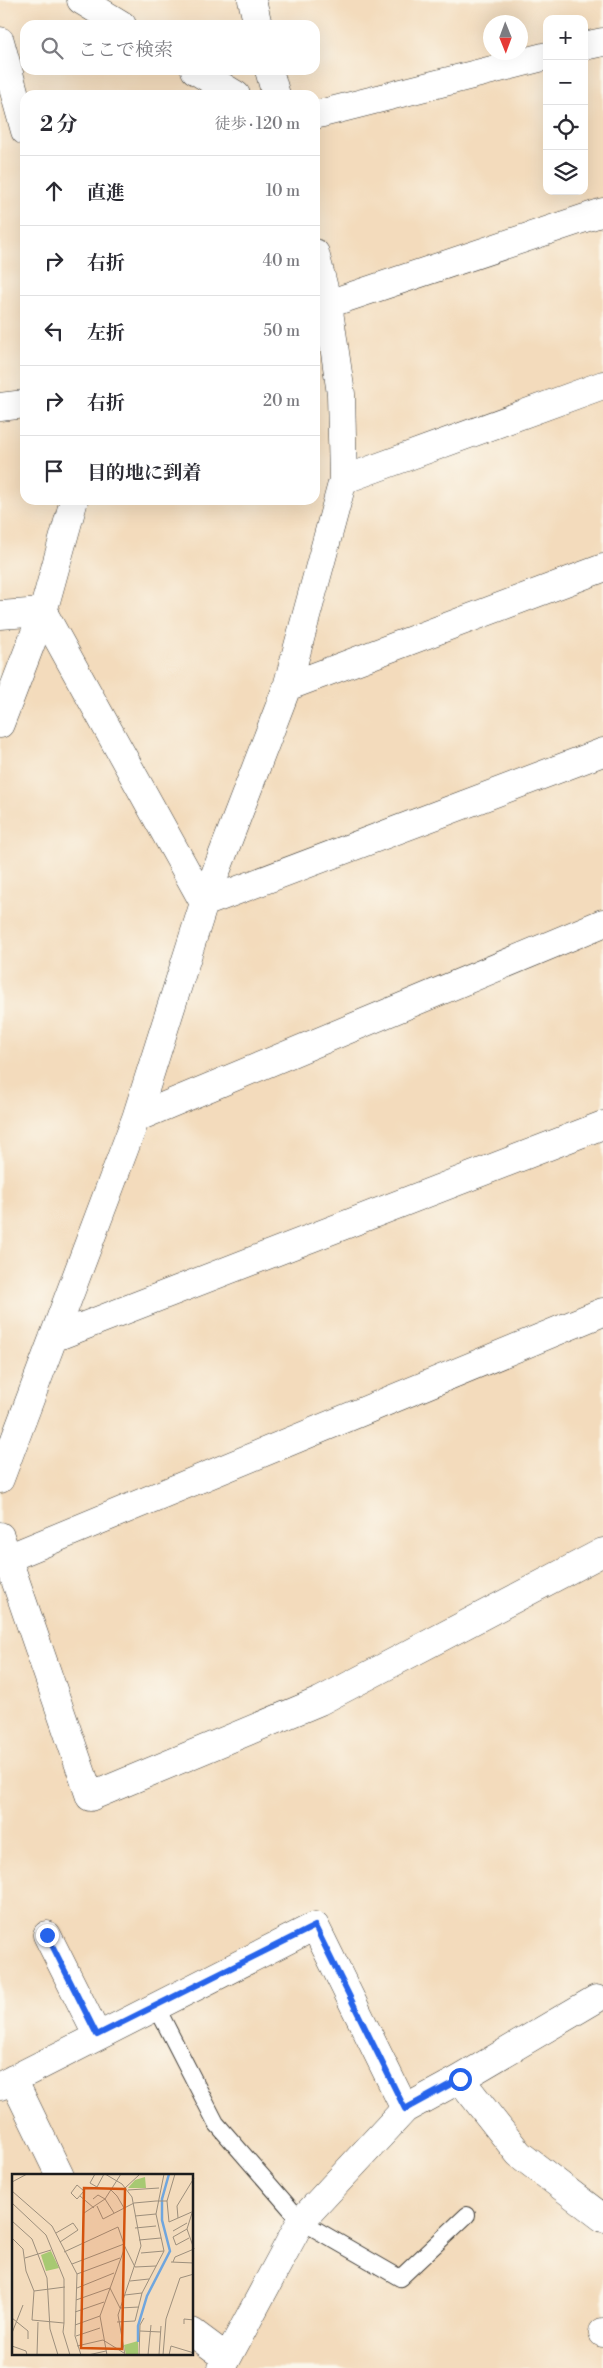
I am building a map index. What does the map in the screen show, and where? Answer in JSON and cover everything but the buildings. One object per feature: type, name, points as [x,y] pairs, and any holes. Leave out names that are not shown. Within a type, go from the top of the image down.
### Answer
[{"type":"street","points":[[81,0],[114,20]]},
{"type":"street","points":[[252,0],[257,20]]},
{"type":"street","points":[[0,41],[20,113]]},
{"type":"street","points":[[588,45],[603,42]]},
{"type":"street","points":[[320,114],[543,57]]},
{"type":"street","points":[[203,75],[228,90]]},
{"type":"street","points":[[270,75],[275,90]]},
{"type":"street","points":[[328,304],[603,212]]},
{"type":"street","points":[[0,1479],[136,1118],[204,903],[287,687],[343,480],[341,394],[328,304],[320,273]]},
{"type":"street","points":[[343,480],[603,385]]},
{"type":"street","points":[[0,407],[20,405]]},
{"type":"street","points":[[0,724],[43,612],[73,505]]},
{"type":"street","points":[[287,687],[603,568]]},
{"type":"street","points":[[43,612],[204,903]]},
{"type":"street","points":[[0,615],[43,612]]},
{"type":"street","points":[[204,903],[603,752]]},
{"type":"street","points":[[136,1118],[603,923]]},
{"type":"street","points":[[53,1338],[603,1125]]},
{"type":"street","points":[[603,1312],[4,1547],[90,1797],[320,1701],[603,1552]]},
{"type":"street","points":[[59,2174],[6,2082],[315,1926],[405,2109]]},
{"type":"street","points":[[47,1935],[97,2035]]},
{"type":"street","points":[[194,2334],[224,2363],[301,2221],[405,2109],[596,1999]]},
{"type":"street","points":[[460,2079],[519,2154],[603,2218]]},
{"type":"lane","points":[[156,2006],[216,2123],[301,2221],[400,2278],[467,2215]]},
{"type":"route","points":[[47,1935],[97,2035],[315,1926],[405,2109],[460,2079]]}]
